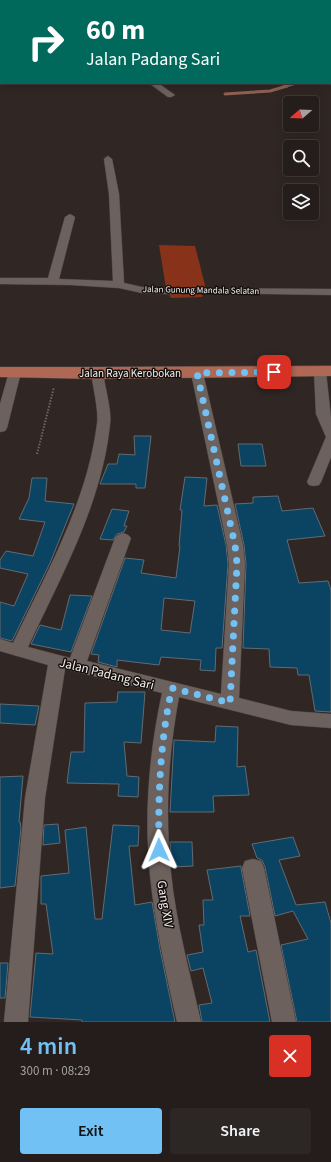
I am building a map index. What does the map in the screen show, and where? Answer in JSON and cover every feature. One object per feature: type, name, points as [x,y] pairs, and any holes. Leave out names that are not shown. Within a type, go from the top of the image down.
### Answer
[{"type":"main road","name":"Jalan Raya Kerobokan","points":[[8,372],[197,373],[325,371]]},
{"type":"street","points":[[154,84],[171,95]]},
{"type":"street","points":[[108,159],[114,194],[119,285]]},
{"type":"street","points":[[53,281],[70,217]]},
{"type":"street","name":"Jalan Gunung Mandala Selatan","points":[[0,281],[53,281],[119,285],[142,290],[166,291],[331,292]]},
{"type":"street","points":[[325,371],[323,414],[331,435]]},
{"type":"street","points":[[0,428],[8,372]]},
{"type":"street","points":[[18,651],[83,511],[91,487],[104,423],[97,373]]},
{"type":"street","points":[[197,373],[235,545],[237,564],[230,703]]},
{"type":"street","points":[[314,482],[331,439]]},
{"type":"street","points":[[16,1022],[35,798],[67,663],[123,538]]},
{"type":"street","name":"Jalan Padang Sari","points":[[0,645],[18,651],[291,718],[331,722]]},
{"type":"street","name":"Gang XIV","points":[[172,688],[165,720],[161,761],[158,813],[159,850],[164,899],[189,1022]]},
{"type":"street","points":[[253,868],[284,1022]]},
{"type":"path","points":[[36,454],[57,373]]},
{"type":"shaded area","points":[[159,245],[195,246],[205,285],[202,297],[171,298],[166,288]]},
{"type":"building","points":[[134,436],[151,436],[145,488],[136,488],[136,484],[100,484],[108,464],[117,464],[119,454],[135,455]]},
{"type":"building","points":[[238,444],[262,444],[266,466],[241,466]]},
{"type":"building","points":[[185,477],[207,478],[204,506],[217,505],[226,545],[228,564],[222,648],[216,648],[215,671],[200,670],[201,660],[161,657],[159,665],[117,660],[117,667],[98,662],[99,655],[91,654],[125,558],[144,560],[141,573],[176,578],[180,546],[182,510],[180,510]],"holes":[[[164,598],[195,601],[190,633],[161,630]]]},
{"type":"building","points":[[32,478],[47,478],[45,501],[74,504],[50,563],[12,641],[0,638],[0,602],[14,606],[28,574],[0,568],[0,560],[6,551],[33,556],[45,522],[19,519],[29,498]]},
{"type":"building","points":[[278,496],[282,511],[313,508],[325,536],[287,540],[299,583],[328,581],[331,590],[331,712],[315,711],[309,675],[298,675],[297,668],[270,667],[269,649],[243,648],[246,564],[244,545],[235,504],[253,503],[253,497]]},
{"type":"building","points":[[112,509],[129,511],[124,526],[127,526],[124,532],[117,534],[113,540],[100,539]]},
{"type":"building","points":[[70,595],[92,596],[71,652],[31,644],[40,625],[61,630]]},
{"type":"building","points":[[118,692],[145,692],[141,743],[124,742],[127,776],[139,777],[138,797],[118,796],[119,784],[67,783],[71,752],[84,752],[85,703],[117,702]]},
{"type":"building","points":[[0,704],[39,706],[35,725],[0,723]]},
{"type":"building","points":[[216,726],[238,727],[237,767],[245,766],[249,795],[213,796],[214,812],[170,812],[174,740],[215,742]]},
{"type":"building","points":[[23,776],[19,822],[21,828],[15,886],[0,888],[0,777]]},
{"type":"building","points":[[58,824],[60,843],[43,845],[44,825]]},
{"type":"building","points":[[113,825],[139,826],[138,846],[129,846],[135,905],[152,902],[175,1022],[82,1022],[82,1020],[30,1017],[36,953],[53,954],[46,904],[41,904],[41,876],[69,873],[65,830],[86,827],[95,919],[102,919]]},
{"type":"building","points":[[293,837],[300,856],[279,860],[296,905],[325,902],[331,923],[331,1022],[297,1022],[281,945],[308,939],[293,911],[275,916],[265,867],[262,860],[257,858],[252,844]]},
{"type":"building","points":[[170,842],[192,842],[193,866],[172,867]]},
{"type":"building","points":[[241,866],[250,916],[240,916],[248,952],[256,950],[270,1022],[202,1022],[199,1005],[212,1003],[203,968],[191,971],[187,955],[203,952],[199,925],[204,925],[203,900],[213,900],[207,870]]},
{"type":"building","points":[[0,963],[8,963],[5,998],[0,998]]},
{"type":"waterway","points":[[283,87],[294,84]]},
{"type":"waterway","points":[[225,94],[270,91],[287,86]]},
{"type":"route","points":[[159,850],[158,813],[161,761],[165,720],[172,688],[230,703],[233,616],[237,564],[235,545],[197,373],[274,372]]}]
